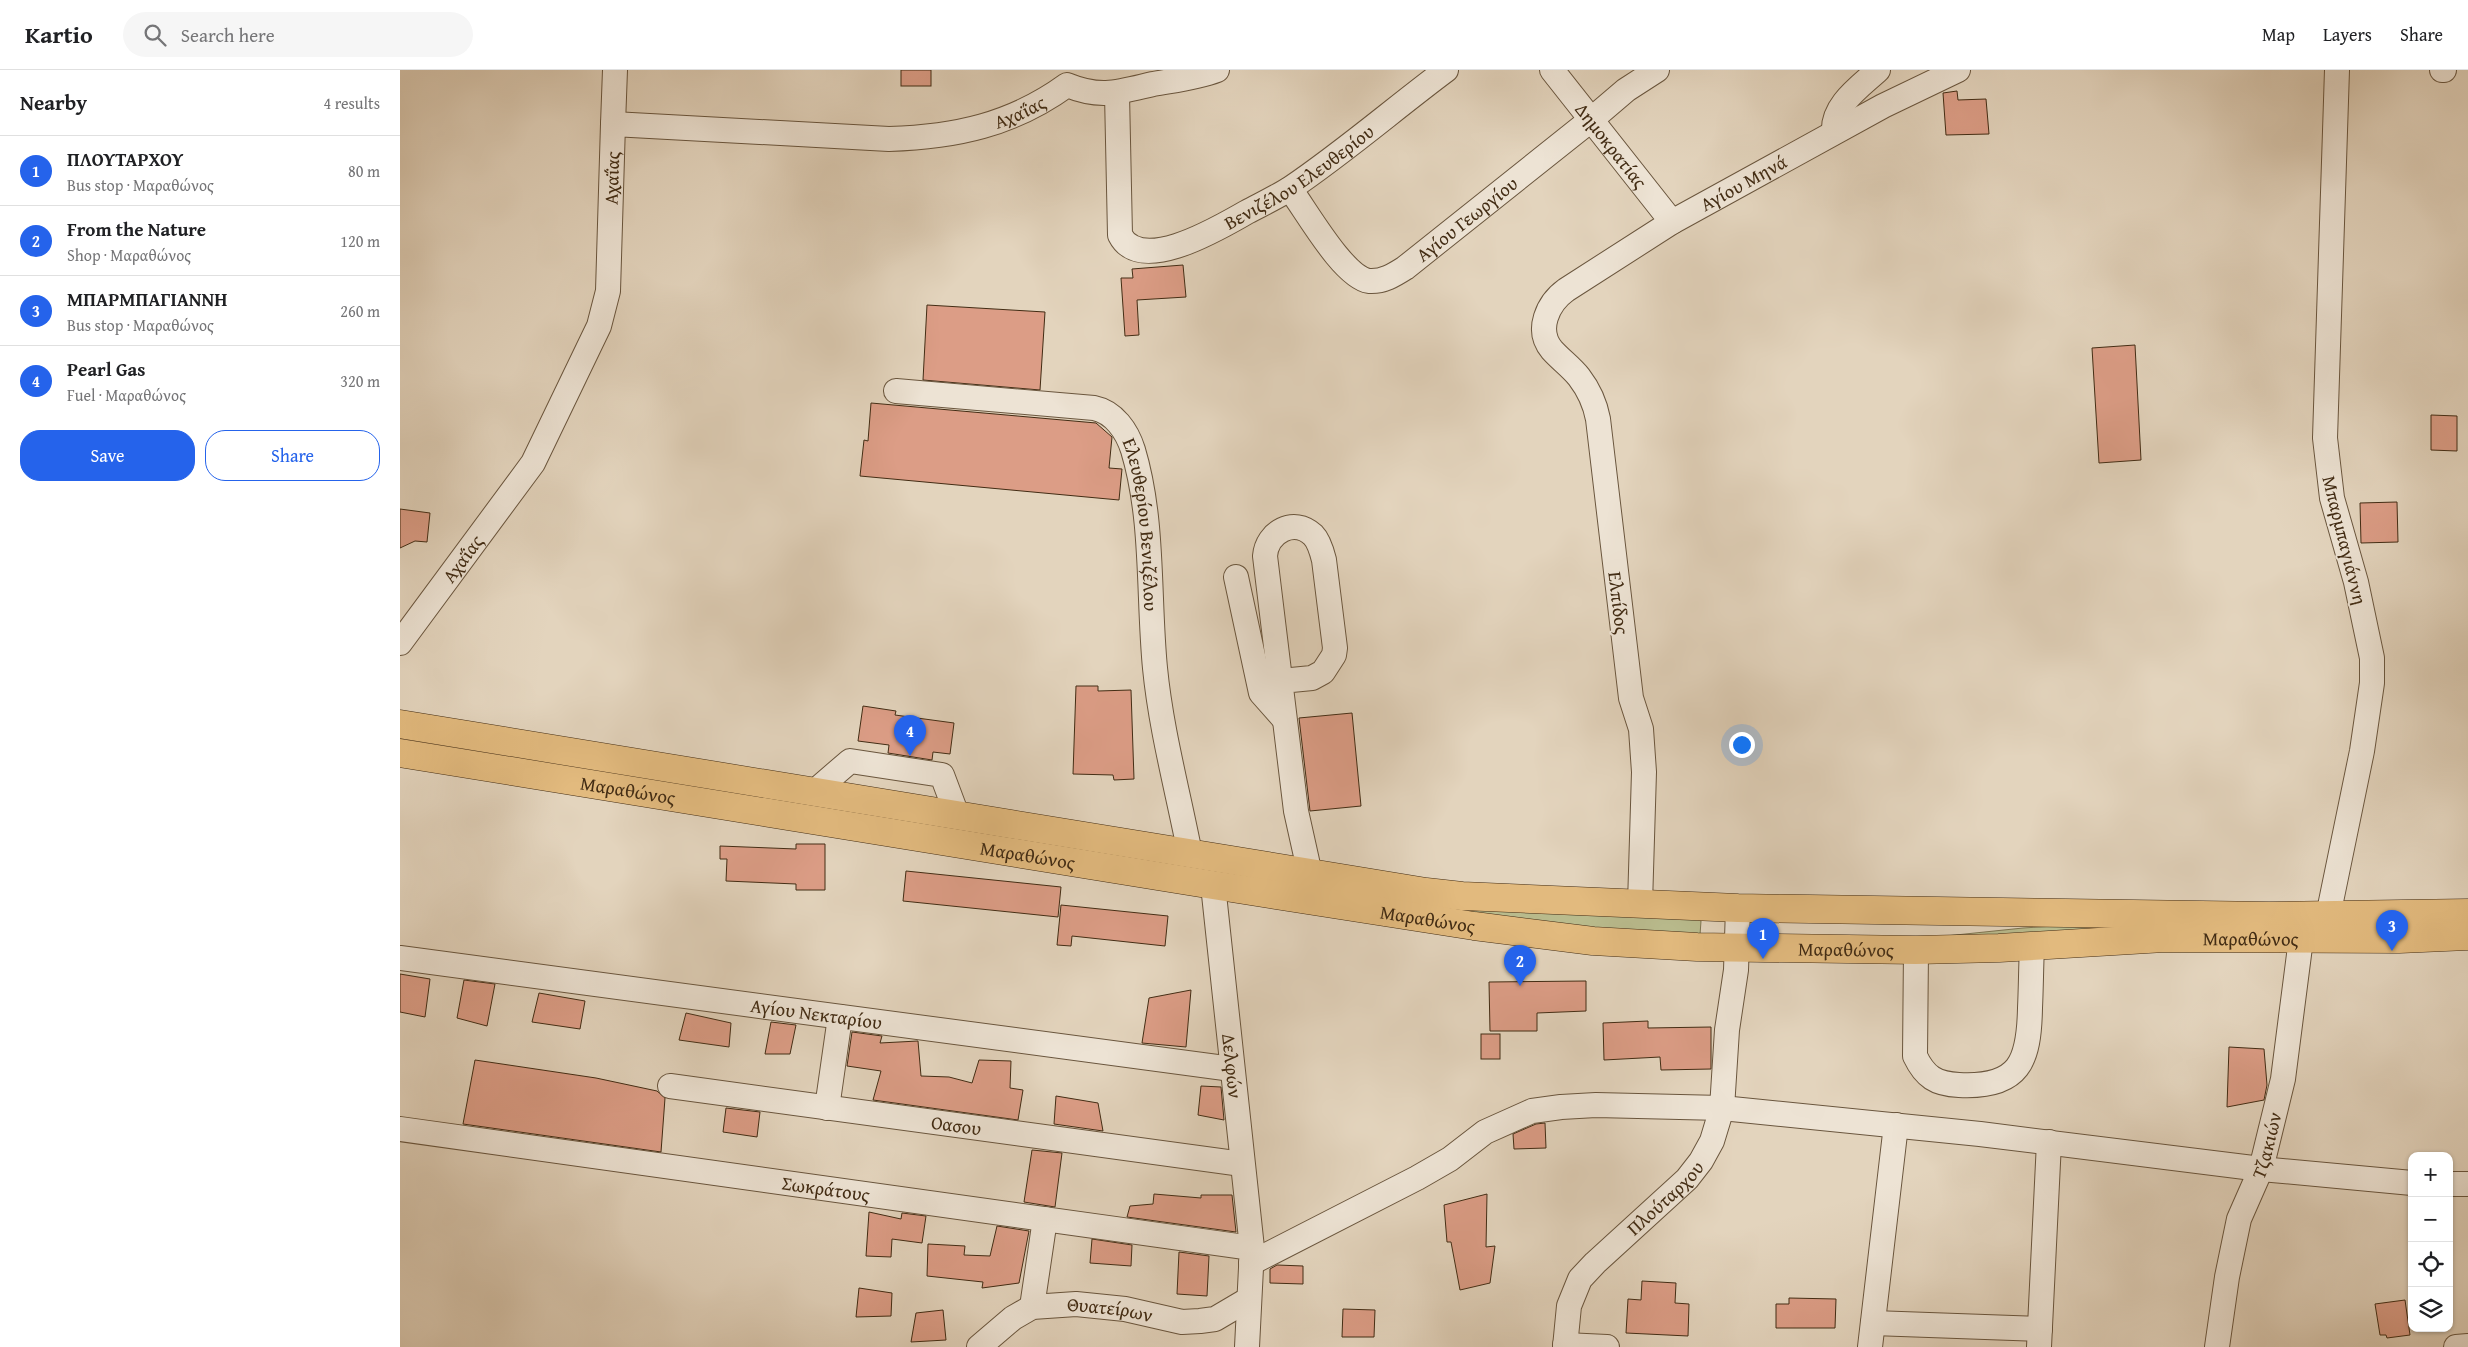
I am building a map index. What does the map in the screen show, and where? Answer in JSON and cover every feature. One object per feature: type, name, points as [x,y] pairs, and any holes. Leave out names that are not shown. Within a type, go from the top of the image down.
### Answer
[{"type":"main road","name":"Μαραθώνος","points":[[400,724],[1310,874],[1462,896],[1640,904],[1733,933],[1916,950],[2032,946],[2164,938],[2301,939],[2468,936]]},
{"type":"main road","name":"Μαραθώνος","points":[[400,752],[1213,885],[1536,935],[1623,944],[1733,933],[2047,912],[2328,916],[2468,913]]},
{"type":"street","points":[[613,124],[615,70]]},
{"type":"street","points":[[1063,83],[1083,92],[1116,94],[1193,78],[1216,70]]},
{"type":"street","name":"Βενιζέλου Ελευθερίου","points":[[1116,94],[1120,230],[1123,240],[1136,249],[1150,251],[1179,245],[1219,227],[1290,188],[1446,70]]},
{"type":"street","name":"Δημοκρατίας","points":[[1552,70],[1672,222]]},
{"type":"street","name":"Αγίου Γεωργίου","points":[[1290,188],[1348,268],[1365,280],[1382,280],[1405,268],[1592,120],[1626,90],[1657,70]]},
{"type":"street","points":[[1834,132],[1837,116],[1842,106],[1878,70]]},
{"type":"street","name":"Αγίου Μηνά","points":[[1546,318],[1550,305],[1559,295],[1672,222],[1834,132],[1958,70]]},
{"type":"street","name":"Μπαρμπαγιάννη","points":[[2328,916],[2362,751],[2372,683],[2369,636],[2356,582],[2337,521],[2327,469],[2325,438],[2337,70]]},
{"type":"street","name":"Αχαΐας","points":[[404,634],[533,463],[599,326],[608,291],[613,124],[889,139],[931,138],[982,128],[1006,119],[1063,83]]},
{"type":"street","name":"Ελπίδος","points":[[1546,318],[1545,330],[1548,345],[1580,378],[1590,393],[1598,419],[1630,698],[1641,729],[1644,772],[1640,904]]},
{"type":"street","name":"Ελευθερίου Βενιζέλου","points":[[896,391],[1094,408],[1105,411],[1114,417],[1126,434],[1132,448],[1143,490],[1155,668],[1190,854]]},
{"type":"street","points":[[1280,681],[1312,678],[1323,672],[1330,665],[1335,648],[1324,560],[1321,550],[1315,537],[1305,529],[1290,527],[1279,530],[1273,535],[1268,541],[1264,556],[1296,811],[1310,874]]},
{"type":"street","points":[[1236,577],[1261,693],[1284,719]]},
{"type":"street","points":[[814,792],[850,761],[942,775],[957,815]]},
{"type":"street","name":"Δελφών","points":[[1213,885],[1251,1255],[1247,1347]]},
{"type":"street","name":"Πλούταρχου","points":[[1565,1346],[1569,1306],[1580,1279],[1595,1262],[1695,1171],[1712,1141],[1722,1108],[1727,1030],[1735,983],[1733,933]]},
{"type":"street","name":"Τζακιών","points":[[2217,1347],[2227,1278],[2239,1219],[2261,1169],[2283,1079],[2301,939]]},
{"type":"street","points":[[1916,950],[1915,1056],[1921,1070],[1931,1080],[1947,1085],[1970,1086],[1998,1081],[2013,1072],[2023,1060],[2029,1032],[2032,946]]},
{"type":"street","name":"Αγίου Νεκταρίου","points":[[400,958],[1232,1069]]},
{"type":"street","points":[[828,1108],[840,1017]]},
{"type":"street","name":"Οασου","points":[[670,1086],[1242,1164]]},
{"type":"street","points":[[1251,1255],[1417,1178],[1450,1159],[1485,1132],[1532,1111],[1596,1105],[1722,1108],[2049,1142],[2261,1169],[2408,1183]]},
{"type":"street","points":[[1870,1347],[1896,1125]]},
{"type":"street","name":"Σωκράτους","points":[[400,1129],[1044,1219],[1251,1255]]},
{"type":"street","points":[[1873,1323],[2039,1338],[2049,1142]]},
{"type":"street","points":[[2453,1184],[2468,1184]]},
{"type":"street","points":[[1032,1307],[1044,1219]]},
{"type":"street","name":"Θυατείρων","points":[[979,1347],[1013,1318],[1032,1307],[1076,1304],[1125,1309],[1182,1322],[1214,1319],[1249,1299]]},
{"type":"street","points":[[1565,1346],[1606,1347]]},
{"type":"street","points":[[2456,1347],[2468,1346]]},
{"type":"green space","points":[[1421,902],[1697,919],[1701,921],[1700,935],[1639,934],[1496,918]]},
{"type":"green space","points":[[2087,924],[2146,930],[1946,936],[2023,928]]},
{"type":"building","points":[[901,70],[931,70],[931,86],[901,86]]},
{"type":"building","points":[[1957,91],[1958,100],[1986,99],[1989,134],[1946,135],[1943,93]]},
{"type":"building","points":[[1183,265],[1186,297],[1137,300],[1139,335],[1125,336],[1121,278],[1133,278],[1132,269]]},
{"type":"building","points":[[927,305],[1045,312],[1040,390],[923,380]]},
{"type":"building","points":[[2135,345],[2141,460],[2099,463],[2092,348]]},
{"type":"building","points":[[871,403],[1096,423],[1112,437],[1109,468],[1122,469],[1119,500],[860,476],[864,440],[868,441]]},
{"type":"building","points":[[2431,415],[2457,416],[2457,451],[2431,450]]},
{"type":"building","points":[[2397,502],[2398,542],[2361,543],[2360,503]]},
{"type":"building","points":[[400,509],[430,513],[427,542],[415,541],[400,548]]},
{"type":"building","points":[[1076,686],[1098,686],[1098,691],[1131,690],[1134,779],[1114,780],[1113,775],[1073,774]]},
{"type":"building","points":[[863,706],[896,711],[895,715],[954,723],[950,754],[933,752],[932,760],[888,753],[889,745],[858,741]]},
{"type":"building","points":[[1352,713],[1361,806],[1310,811],[1299,718]]},
{"type":"building","points":[[796,844],[825,844],[825,890],[796,890],[796,884],[726,881],[727,859],[720,859],[720,846],[796,849]]},
{"type":"building","points":[[906,871],[1061,887],[1058,917],[903,901]]},
{"type":"building","points":[[1061,905],[1168,916],[1165,946],[1072,936],[1071,946],[1057,945]]},
{"type":"building","points":[[400,974],[430,979],[425,1017],[400,1012]]},
{"type":"building","points":[[464,980],[495,984],[487,1026],[457,1018]]},
{"type":"building","points":[[1586,981],[1586,1011],[1537,1013],[1537,1031],[1490,1031],[1489,982]]},
{"type":"building","points":[[1191,990],[1186,1047],[1142,1043],[1149,998]]},
{"type":"building","points":[[539,993],[585,1001],[580,1029],[532,1022]]},
{"type":"building","points":[[686,1013],[731,1023],[729,1047],[679,1040]]},
{"type":"building","points":[[1648,1021],[1648,1028],[1711,1027],[1711,1069],[1661,1070],[1660,1057],[1604,1060],[1603,1023]]},
{"type":"building","points":[[771,1022],[796,1025],[790,1054],[765,1054]]},
{"type":"building","points":[[852,1032],[882,1036],[880,1043],[918,1041],[921,1076],[949,1077],[972,1083],[979,1060],[1011,1061],[1010,1088],[1023,1090],[1018,1120],[873,1100],[881,1071],[847,1066]]},
{"type":"building","points":[[1481,1034],[1500,1034],[1500,1059],[1481,1059]]},
{"type":"building","points":[[2229,1047],[2264,1049],[2267,1085],[2264,1100],[2227,1107]]},
{"type":"building","points":[[475,1060],[596,1078],[657,1091],[665,1098],[661,1152],[463,1124]]},
{"type":"building","points":[[1201,1086],[1221,1087],[1224,1120],[1198,1115]]},
{"type":"building","points":[[1056,1096],[1098,1103],[1103,1131],[1054,1124]]},
{"type":"building","points":[[726,1108],[760,1112],[757,1137],[723,1132]]},
{"type":"building","points":[[1545,1123],[1546,1148],[1514,1149],[1513,1134],[1536,1124]]},
{"type":"building","points":[[1032,1150],[1062,1153],[1055,1207],[1024,1202]]},
{"type":"building","points":[[1154,1194],[1201,1198],[1201,1195],[1232,1195],[1236,1232],[1127,1217],[1130,1206],[1153,1204]]},
{"type":"building","points":[[1487,1194],[1486,1247],[1495,1246],[1490,1283],[1460,1290],[1451,1242],[1447,1242],[1444,1205]]},
{"type":"building","points":[[869,1212],[901,1219],[902,1213],[926,1216],[922,1243],[892,1239],[891,1257],[866,1256]]},
{"type":"building","points":[[997,1226],[1029,1231],[1019,1283],[982,1288],[983,1282],[927,1276],[928,1244],[965,1246],[964,1255],[990,1256]]},
{"type":"building","points":[[1092,1239],[1132,1245],[1131,1266],[1090,1263]]},
{"type":"building","points":[[1179,1252],[1209,1256],[1207,1296],[1177,1294]]},
{"type":"building","points":[[1277,1265],[1303,1266],[1303,1284],[1270,1283],[1270,1269]]},
{"type":"building","points":[[1642,1281],[1676,1283],[1675,1303],[1689,1304],[1688,1336],[1626,1333],[1628,1299],[1641,1300]]},
{"type":"building","points":[[859,1288],[892,1293],[891,1316],[856,1317]]},
{"type":"building","points":[[1789,1298],[1836,1299],[1835,1328],[1776,1328],[1776,1304],[1789,1304]]},
{"type":"building","points":[[2405,1300],[2408,1332],[2410,1335],[2387,1338],[2386,1335],[2380,1335],[2375,1304]]},
{"type":"building","points":[[1343,1309],[1375,1310],[1374,1337],[1342,1337]]},
{"type":"building","points":[[943,1310],[946,1340],[911,1342],[916,1313]]},
{"type":"place","name":"Pearl Gas","points":[[910,756]]},
{"type":"place","name":"ΜΠΑΡΜΠΑΓΙΑΝΝΗ","points":[[2392,951]]},
{"type":"place","name":"ΠΛΟΥΤΑΡΧΟΥ","points":[[1763,959]]},
{"type":"place","name":"From the Nature","points":[[1520,986]]}]
